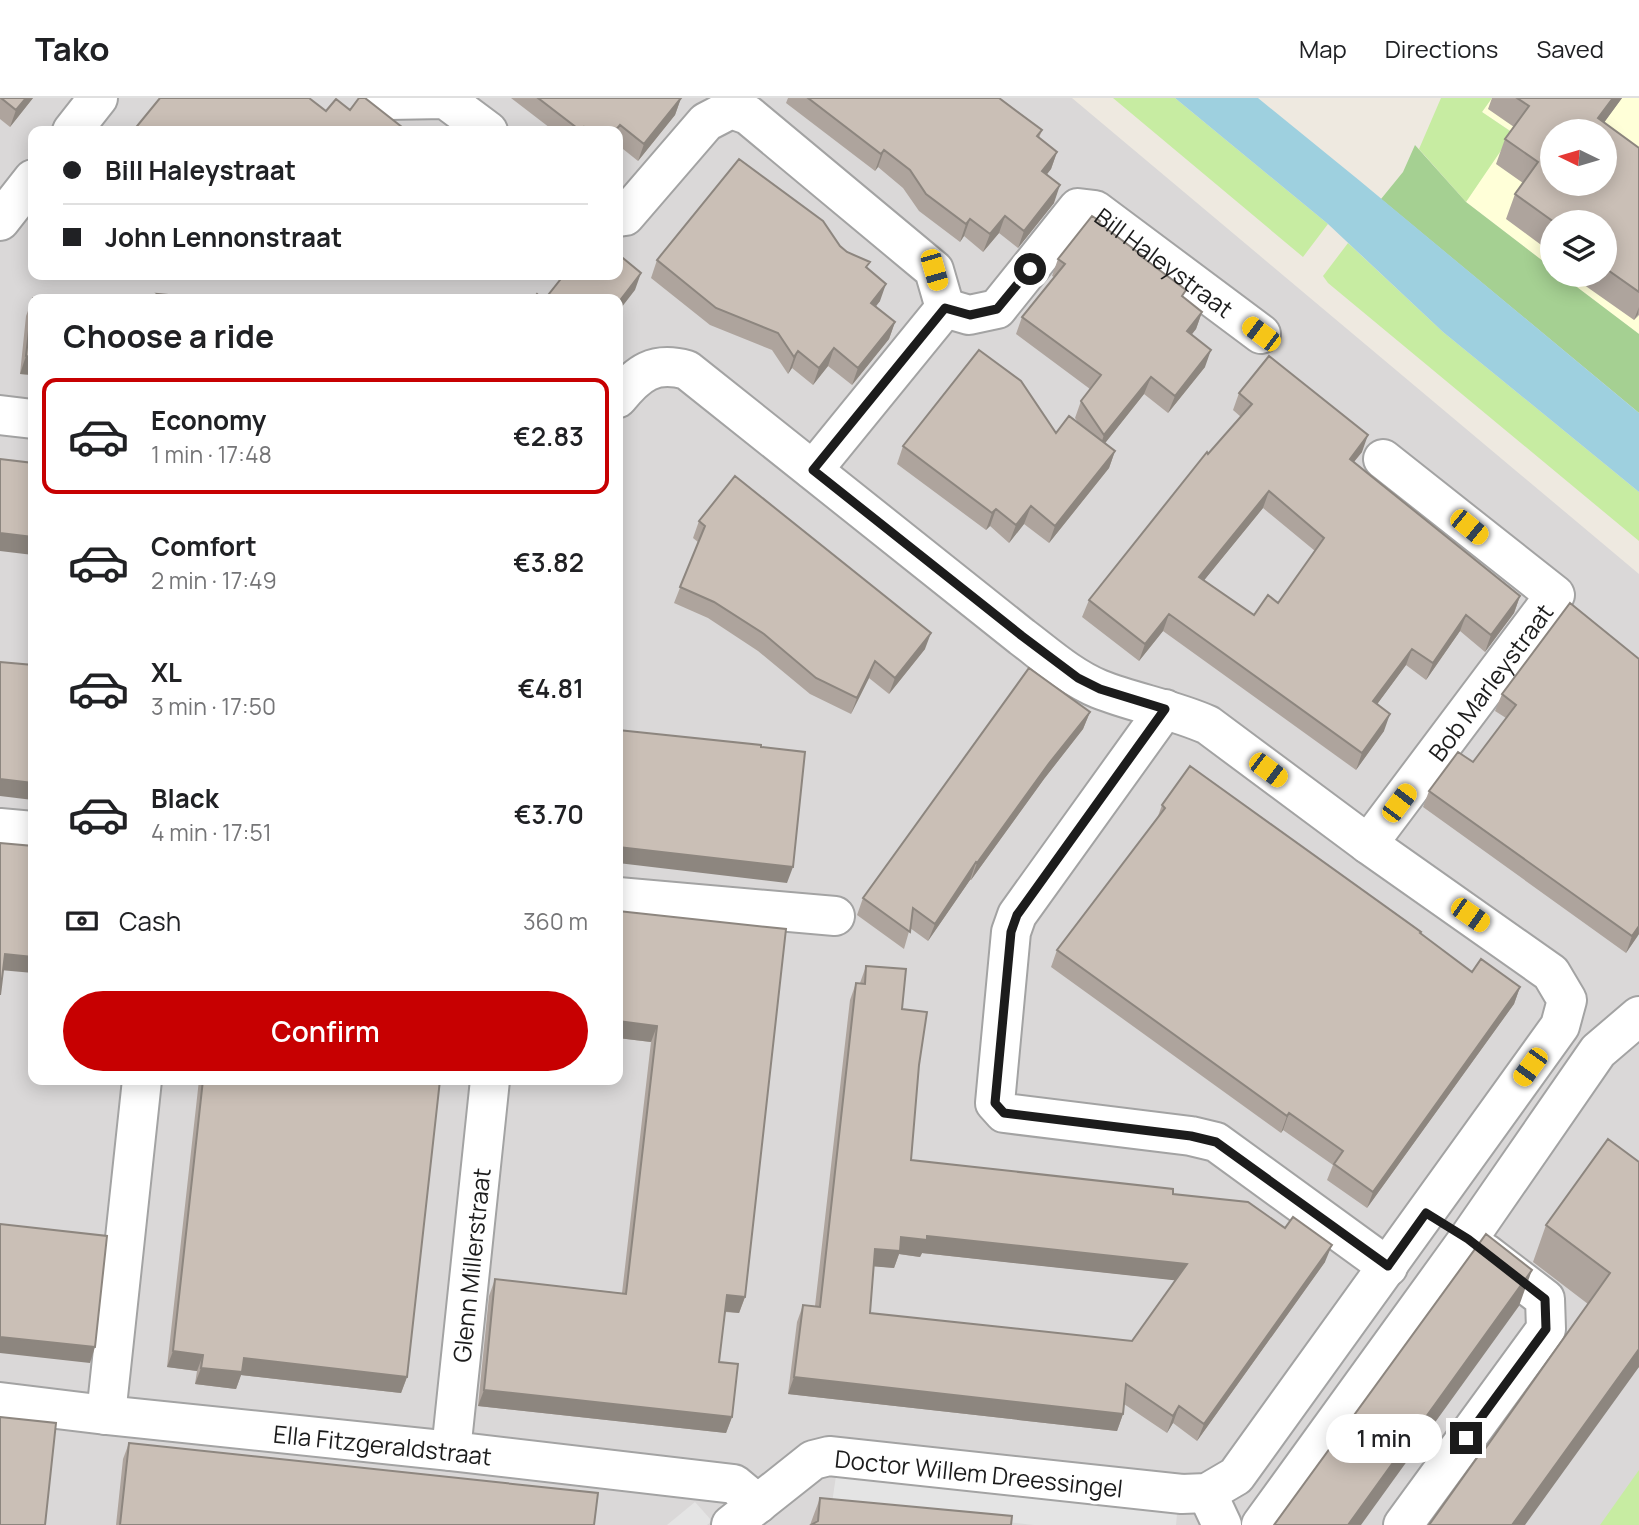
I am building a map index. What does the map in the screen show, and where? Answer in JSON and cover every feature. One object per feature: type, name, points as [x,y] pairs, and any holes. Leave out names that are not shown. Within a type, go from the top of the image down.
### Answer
[{"type":"street","points":[[76,126],[98,98]]},
{"type":"street","points":[[385,98],[445,99],[481,126]]},
{"type":"street","points":[[623,216],[706,122],[731,103],[934,270],[945,308],[813,470]]},
{"type":"street","points":[[0,221],[28,185]]},
{"type":"street","name":"Bill Haleystraat","points":[[945,308],[970,315],[997,309],[1078,208],[1095,210],[1261,334]]},
{"type":"street","name":"Doctor Willem Dreessingel","points":[[623,391],[631,381],[655,368],[673,366],[687,370],[1011,628],[1078,678],[1100,689],[1186,716],[1208,726],[1368,844],[1551,973],[1567,1000],[1560,1026],[1215,1509],[1182,1494],[829,1456],[813,1460],[745,1514]]},
{"type":"street","points":[[0,415],[28,418]]},
{"type":"street","name":"Bob Marleystraat","points":[[1368,844],[1555,596],[1383,458]]},
{"type":"street","points":[[1165,709],[1017,915],[1011,932],[995,1103],[1004,1113],[1191,1136],[1216,1142],[1388,1266]]},
{"type":"street","points":[[0,828],[28,831]]},
{"type":"street","points":[[623,897],[835,916]]},
{"type":"street","points":[[1261,1525],[1468,1239],[1598,1051],[1639,1016]]},
{"type":"street","points":[[106,1415],[141,1085]]},
{"type":"street","name":"Glenn Millerstraat","points":[[450,1451],[489,1085]]},
{"type":"street","points":[[1403,1525],[1546,1329],[1545,1299],[1468,1239],[1426,1213]]},
{"type":"street","name":"Ella Fitzgeraldstraat","points":[[0,1402],[734,1485],[745,1514]]},
{"type":"shaded area","points":[[0,98],[1072,98],[1639,574],[1639,1525],[0,1525]]},
{"type":"shaded area","points":[[1492,98],[1639,98],[1639,334],[1577,287],[1617,287],[1617,210],[1540,210],[1540,259],[1466,202],[1512,132],[1482,112]]},
{"type":"shaded area","points":[[836,1476],[1177,1514],[1176,1525],[1034,1525],[832,1503]]},
{"type":"shaded area","points":[[695,1502],[712,1521],[707,1525],[667,1525]]},
{"type":"green space","points":[[1113,98],[1175,98],[1328,224],[1303,257]]},
{"type":"green space","points":[[1441,98],[1492,98],[1482,112],[1513,133],[1466,202],[1419,149]]},
{"type":"green space","points":[[1415,145],[1466,202],[1540,259],[1540,287],[1577,287],[1639,334],[1639,413],[1381,199],[1403,172]]},
{"type":"green space","points":[[1348,243],[1443,332],[1639,492],[1639,541],[1328,283],[1323,276]]},
{"type":"green space","points":[[1639,1470],[1639,1525],[1600,1525]]},
{"type":"water","points":[[1175,98],[1258,98],[1639,413],[1639,492],[1443,332],[1328,224]]},
{"type":"building","points":[[1,98],[26,98],[16,110]]},
{"type":"building","points":[[160,98],[309,98],[326,111],[336,99],[350,110],[359,98],[365,98],[401,126],[137,126]]},
{"type":"building","points":[[538,98],[681,98],[644,144],[620,125],[574,126]]},
{"type":"building","points":[[808,98],[999,98],[1042,130],[1037,136],[1057,152],[1042,171],[1060,185],[1024,231],[1005,216],[990,234],[970,219],[966,224],[926,194],[910,170],[884,150],[881,154]]},
{"type":"building","points":[[1517,98],[1613,98],[1599,119],[1540,119],[1540,196],[1617,196],[1617,132],[1639,148],[1639,292],[1617,276],[1617,210],[1540,212],[1515,194],[1538,162],[1505,139],[1529,106]]},
{"type":"building","points":[[739,159],[823,221],[840,246],[870,262],[866,267],[886,284],[871,303],[895,322],[858,368],[834,348],[819,368],[798,351],[794,357],[778,333],[716,308],[657,260]]},
{"type":"building","points":[[1092,216],[1186,290],[1182,296],[1202,312],[1187,331],[1211,350],[1175,396],[1151,377],[1104,435],[1081,401],[1101,375],[1022,317],[1065,264],[1058,259]]},
{"type":"building","points":[[623,258],[641,273],[623,296],[623,294],[549,294],[560,280],[623,280]]},
{"type":"building","points":[[979,350],[1021,381],[1056,433],[1069,416],[1115,451],[1055,526],[1031,506],[1016,525],[996,509],[992,513],[903,446]]},
{"type":"building","points":[[1269,356],[1368,435],[1350,459],[1520,596],[1491,635],[1466,615],[1433,663],[1412,649],[1373,701],[1390,714],[1362,753],[1169,614],[1145,644],[1089,600],[1207,452],[1208,454],[1252,404],[1239,393]],"holes":[[[1269,491],[1324,538],[1278,603],[1268,595],[1254,615],[1199,577]]]},
{"type":"building","points":[[0,459],[28,462],[28,536],[0,533]]},
{"type":"building","points":[[735,476],[931,633],[895,678],[875,661],[857,698],[816,678],[764,634],[714,602],[680,587],[705,526],[699,521]]},
{"type":"building","points":[[1570,603],[1639,659],[1639,926],[1632,936],[1429,791],[1458,752],[1473,762],[1516,705],[1502,694]]},
{"type":"building","points":[[0,662],[28,665],[28,782],[0,779]]},
{"type":"building","points":[[1029,668],[1090,712],[976,862],[935,924],[913,908],[910,932],[863,898]]},
{"type":"building","points":[[623,731],[805,752],[793,867],[623,848]]},
{"type":"building","points":[[1190,766],[1421,932],[1472,972],[1481,959],[1520,987],[1373,1192],[1334,1164],[1343,1151],[1289,1113],[1287,1116],[1057,950],[1165,808],[1162,805]]},
{"type":"building","points":[[0,843],[28,846],[28,956],[5,954],[0,995]]},
{"type":"building","points":[[623,912],[786,929],[745,1297],[727,1295],[719,1362],[738,1364],[732,1417],[484,1390],[495,1279],[626,1294],[657,1026],[623,1022]]},
{"type":"building","points":[[866,966],[906,969],[902,1009],[927,1012],[919,1065],[911,1160],[1173,1189],[1173,1194],[1248,1202],[1285,1228],[1293,1217],[1332,1245],[1204,1424],[1179,1406],[1173,1416],[1126,1384],[1123,1414],[794,1377],[803,1305],[820,1307],[856,983],[865,984]],"holes":[[[927,1236],[1187,1264],[1132,1341],[870,1313],[875,1249],[900,1251],[901,1237],[927,1240]]]},
{"type":"building","points":[[202,1085],[439,1085],[407,1377],[244,1358],[242,1372],[201,1368],[203,1355],[173,1351]]},
{"type":"building","points":[[1608,1139],[1639,1162],[1639,1349],[1512,1525],[1429,1525],[1610,1273],[1546,1225]]},
{"type":"building","points":[[0,1224],[107,1236],[95,1347],[0,1337]]},
{"type":"building","points":[[1486,1234],[1532,1270],[1348,1525],[1274,1525]]},
{"type":"building","points":[[0,1417],[56,1423],[45,1525],[0,1525]]},
{"type":"building","points":[[129,1443],[598,1493],[594,1525],[120,1525]]},
{"type":"building","points":[[820,1498],[1012,1516],[1011,1525],[811,1525],[818,1521]]},
{"type":"route","points":[[1030,269],[997,309],[970,315],[945,308],[813,470],[1078,678],[1100,689],[1165,709],[1017,915],[1011,932],[995,1103],[1004,1113],[1191,1136],[1216,1142],[1388,1266],[1426,1213],[1468,1239],[1545,1299],[1546,1329],[1466,1438]]}]
